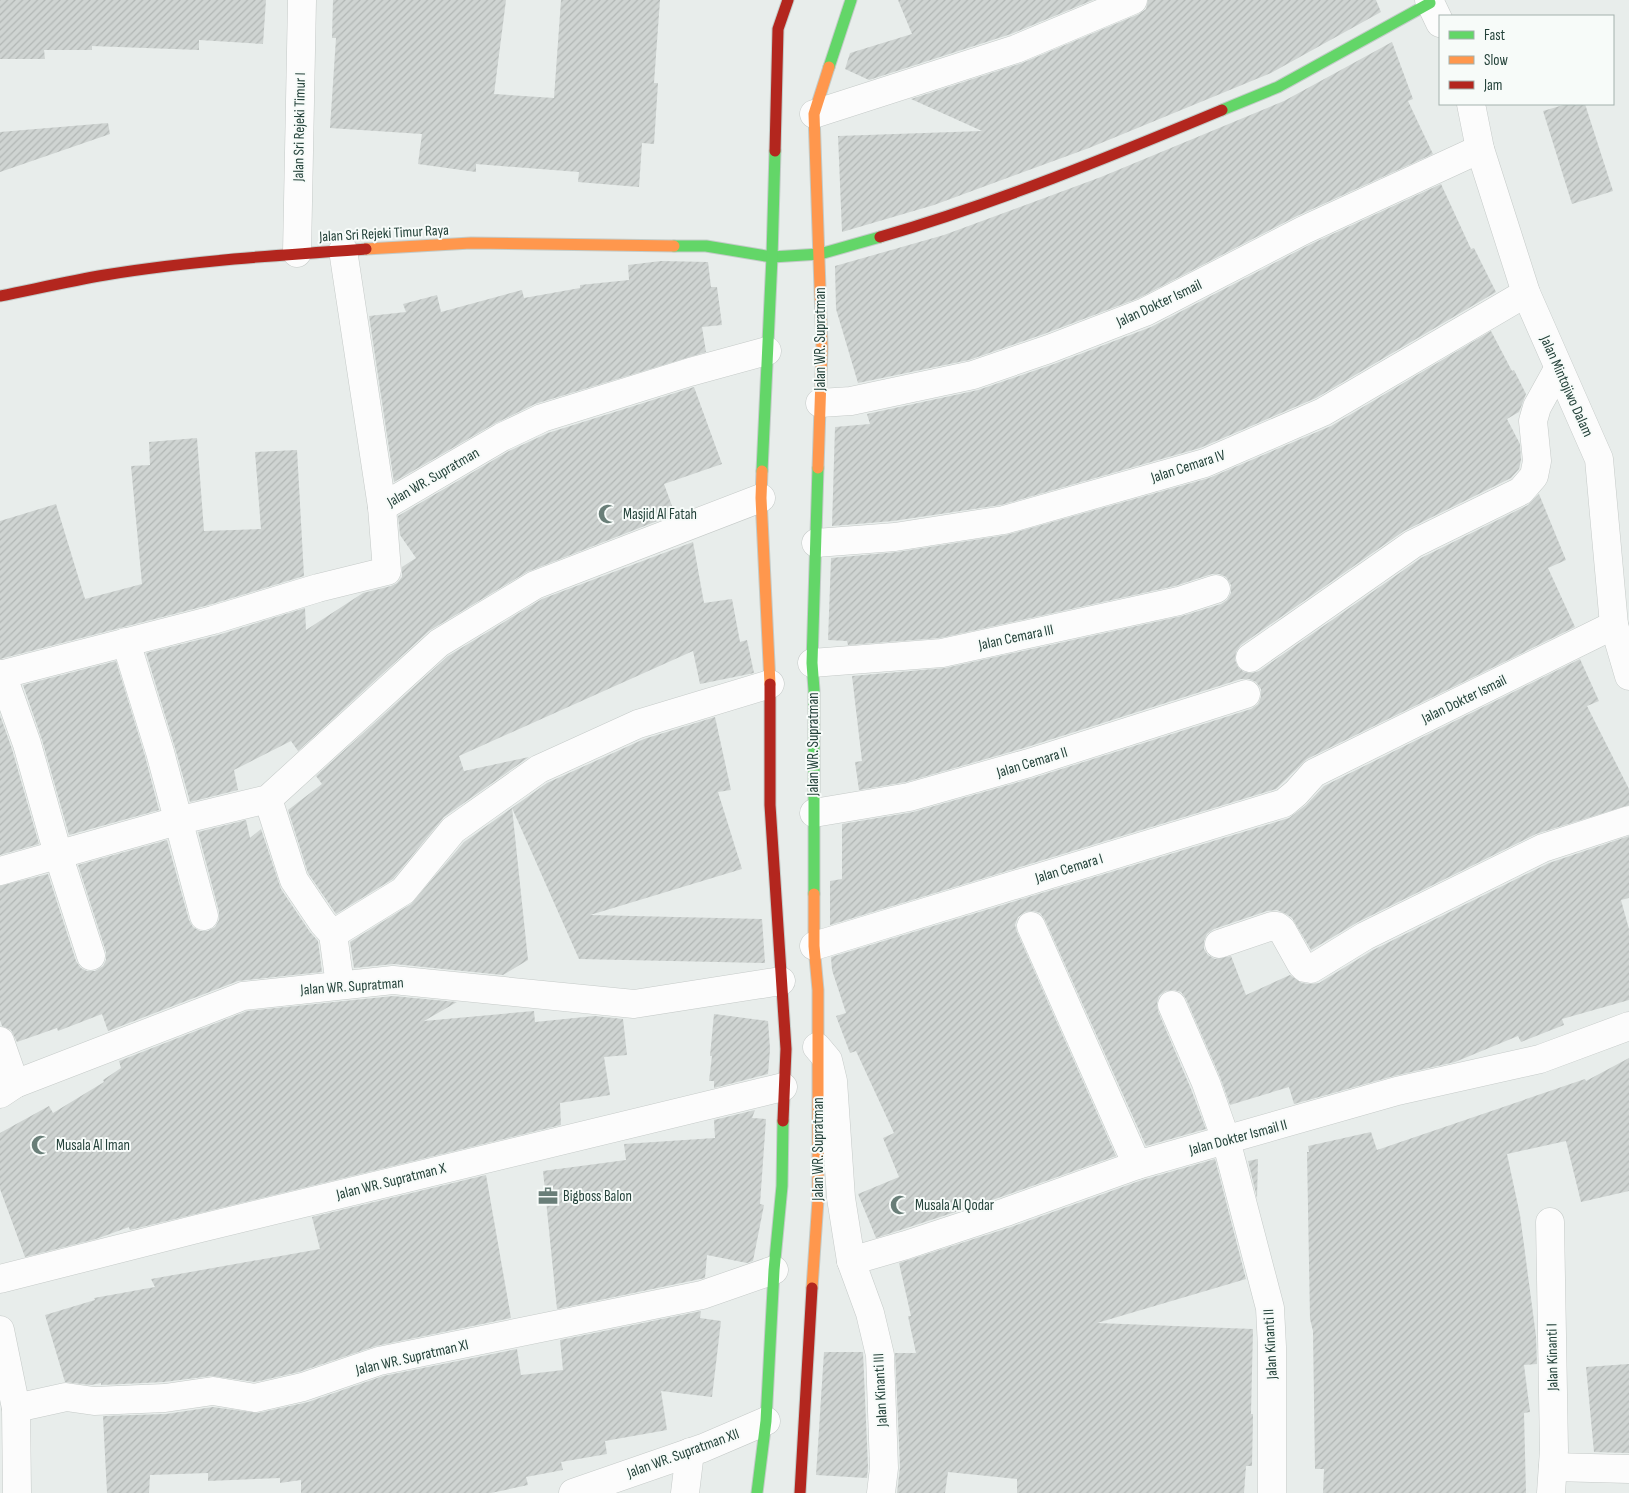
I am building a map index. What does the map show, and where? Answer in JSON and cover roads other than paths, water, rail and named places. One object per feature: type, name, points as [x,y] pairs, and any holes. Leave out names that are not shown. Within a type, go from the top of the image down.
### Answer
[{"type":"main road","points":[[757,1493],[766,1421],[774,1270],[782,1186],[783,1087],[786,1049],[770,805],[770,684],[761,498],[772,257],[778,29],[788,0]]},
{"type":"main road","name":"Jalan WR. Supratman","points":[[800,1493],[818,1200],[818,990],[814,946],[814,690],[812,663],[822,347],[814,114],[851,0]]},
{"type":"main road","points":[[820,254],[939,220],[1095,163],[1278,87],[1433,9]]},
{"type":"main road","name":"Jalan Sri Rejeki Timur Raya","points":[[0,296],[105,275],[189,264],[297,253],[471,243],[706,246],[772,257],[820,254]]},
{"type":"street","name":"Jalan Sri Rejeki Timur I","points":[[297,253],[302,0]]},
{"type":"street","points":[[814,114],[1016,49],[1133,0]]},
{"type":"street","name":"Jalan Mintojiwo Dalam","points":[[1471,105],[1480,149],[1526,293],[1599,460],[1614,625],[1629,676]]},
{"type":"street","name":"Jalan Dokter Ismail","points":[[820,403],[850,401],[972,375],[1075,339],[1145,312],[1304,230],[1480,149]]},
{"type":"street","points":[[91,956],[58,854],[27,744],[1,674],[213,620],[318,588],[384,573],[387,570],[382,507],[344,250]]},
{"type":"street","name":"Jalan Cemara IV","points":[[816,543],[895,537],[1004,520],[1206,464],[1323,412],[1526,293]]},
{"type":"street","name":"Jalan WR. Supratman","points":[[382,507],[502,437],[542,418],[664,379],[767,351]]},
{"type":"street","points":[[1250,658],[1414,544],[1521,491],[1534,476],[1537,461],[1533,421],[1537,407],[1558,369]]},
{"type":"street","points":[[0,871],[177,821],[268,799],[439,642],[534,585],[761,498]]},
{"type":"street","name":"Jalan Cemara III","points":[[812,663],[942,653],[1170,603],[1216,589]]},
{"type":"street","name":"Jalan Dokter Ismail","points":[[1314,773],[1614,625]]},
{"type":"street","points":[[126,642],[160,752],[204,916]]},
{"type":"street","points":[[333,934],[402,891],[453,830],[539,769],[638,724],[770,684]]},
{"type":"street","name":"Jalan Cemara II","points":[[814,812],[909,798],[1029,764],[1246,694]]},
{"type":"street","name":"Jalan Cemara I","points":[[814,946],[1284,803],[1314,773]]},
{"type":"street","points":[[268,799],[294,880],[323,923],[333,934],[340,986]]},
{"type":"street","points":[[1219,944],[1277,926],[1282,930],[1305,968],[1311,969],[1365,936],[1543,848],[1629,820]]},
{"type":"street","points":[[1031,926],[1137,1165]]},
{"type":"street","name":"Jalan WR. Supratman","points":[[8,1089],[243,996],[393,980],[634,1004],[781,981]]},
{"type":"street","name":"Jalan Kinanti II","points":[[1172,1005],[1206,1083],[1226,1140],[1270,1308],[1272,1347],[1272,1493]]},
{"type":"street","name":"Jalan Dokter Ismail II","points":[[851,1261],[988,1218],[1137,1165],[1397,1091],[1540,1060],[1629,1026]]},
{"type":"street","points":[[0,1041],[8,1089]]},
{"type":"street","name":"Jalan Kinanti III","points":[[817,1047],[828,1060],[833,1081],[841,1198],[851,1261],[870,1313],[880,1355],[884,1468],[881,1493]]},
{"type":"street","name":"Jalan WR. Supratman X","points":[[0,1279],[197,1229],[783,1087]]},
{"type":"street","name":"Jalan Kinanti I","points":[[1550,1222],[1554,1450],[1552,1480]]},
{"type":"street","name":"Jalan WR. Supratman XI","points":[[16,1408],[66,1397],[94,1401],[165,1398],[213,1392],[255,1398],[303,1387],[379,1361],[702,1296],[774,1270]]},
{"type":"street","points":[[0,1330],[16,1408],[17,1493]]},
{"type":"street","name":"Jalan WR. Supratman XII","points":[[573,1493],[703,1448],[766,1421]]},
{"type":"street","points":[[685,1493],[690,1452]]},
{"type":"street","points":[[1552,1480],[1629,1469]]},
{"type":"place","name":"Masjid Al Fatah","points":[[608,514]]},
{"type":"place","name":"Musala Al Iman","points":[[41,1145]]},
{"type":"place","name":"Bigboss Balon","points":[[548,1196]]},
{"type":"place","name":"Musala Al Qodar","points":[[900,1205]]}]
